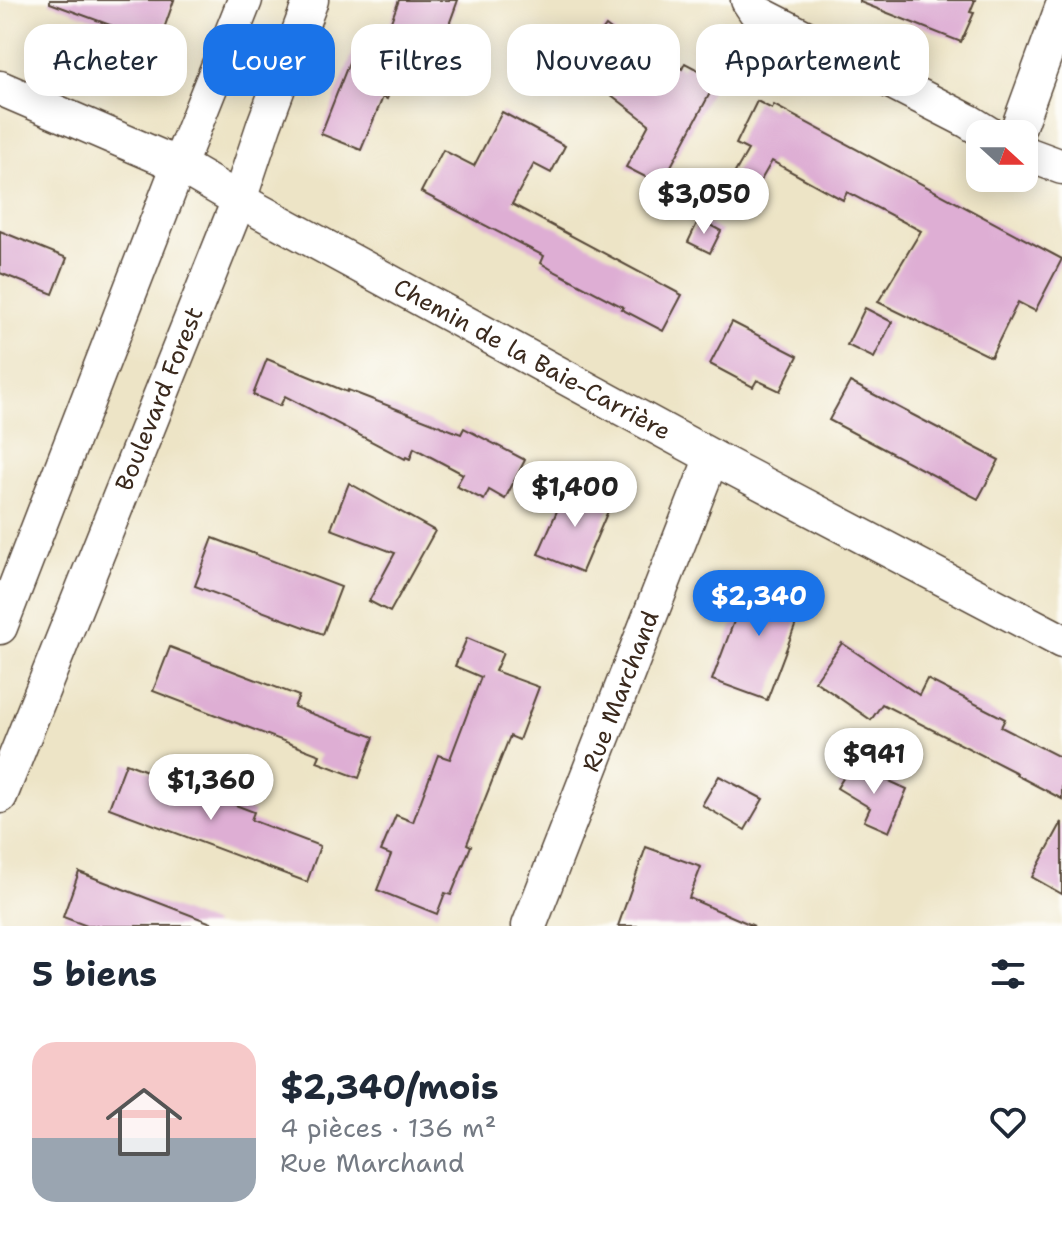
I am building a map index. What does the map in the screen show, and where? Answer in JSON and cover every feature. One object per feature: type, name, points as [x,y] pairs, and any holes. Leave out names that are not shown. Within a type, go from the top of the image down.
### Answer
[{"type":"street","points":[[0,627],[245,0]]},
{"type":"street","name":"Boulevard Forest","points":[[0,796],[239,200],[311,0]]},
{"type":"street","points":[[748,0],[756,12],[966,120]]},
{"type":"street","points":[[1021,120],[1062,8]]},
{"type":"street","name":"Chemin de la Baie-Carrière","points":[[0,88],[179,165],[712,457],[1062,641]]},
{"type":"street","points":[[1038,158],[1062,167]]},
{"type":"street","name":"Rue Marchand","points":[[529,926],[712,457]]},
{"type":"building","points":[[50,0],[174,0],[166,24],[107,24],[50,3]]},
{"type":"building","points":[[399,0],[458,0],[449,24],[390,24]]},
{"type":"building","points":[[975,0],[970,12],[974,13],[961,42],[929,29],[929,24],[916,24],[860,2]]},
{"type":"building","points":[[351,57],[351,96],[388,96],[387,99],[383,97],[361,150],[321,134]]},
{"type":"building","points":[[685,63],[696,69],[696,96],[708,96],[661,185],[626,167],[649,124],[613,96],[680,96],[680,67],[682,69]]},
{"type":"building","points":[[757,101],[772,109],[774,105],[1062,259],[1035,311],[1018,302],[991,357],[878,302],[921,231],[847,192],[843,200],[772,161],[738,220],[715,207],[748,150],[736,144]]},
{"type":"building","points":[[502,112],[565,146],[551,173],[534,164],[512,204],[682,295],[663,331],[541,263],[544,256],[421,192],[443,150],[474,166]]},
{"type":"building","points":[[699,219],[721,231],[710,253],[688,242]]},
{"type":"building","points":[[0,231],[67,258],[53,294],[0,273]]},
{"type":"building","points":[[865,308],[892,322],[874,358],[847,345]]},
{"type":"building","points":[[732,322],[798,356],[780,391],[757,380],[753,387],[710,364]]},
{"type":"building","points":[[267,359],[461,434],[464,428],[525,460],[505,499],[489,490],[484,500],[456,486],[463,474],[414,448],[410,459],[405,459],[285,396],[280,406],[253,395]]},
{"type":"building","points":[[850,382],[999,460],[978,499],[829,420]]},
{"type":"building","points":[[349,483],[435,531],[390,612],[369,601],[395,553],[331,529]]},
{"type":"building","points":[[568,486],[611,504],[582,572],[538,554]]},
{"type":"building","points":[[213,538],[341,587],[323,634],[195,586]]},
{"type":"building","points":[[751,576],[806,597],[767,700],[712,680]]},
{"type":"building","points":[[467,638],[503,653],[495,671],[539,687],[519,740],[510,736],[467,844],[471,846],[451,895],[445,893],[437,914],[377,890],[391,855],[381,851],[396,815],[413,822],[438,755],[450,759],[481,677],[455,666]]},
{"type":"building","points":[[842,643],[919,695],[927,679],[1005,719],[1001,727],[1062,758],[1062,799],[882,704],[871,720],[815,681]]},
{"type":"building","points":[[170,647],[299,696],[294,707],[374,737],[359,778],[317,762],[320,755],[153,691]]},
{"type":"building","points":[[126,763],[254,812],[251,820],[320,846],[307,882],[109,808]]},
{"type":"building","points":[[852,764],[907,789],[889,832],[864,821],[870,808],[837,788]]},
{"type":"building","points":[[719,776],[763,799],[745,830],[702,805]]},
{"type":"building","points":[[1062,822],[1062,894],[1032,877]]},
{"type":"building","points":[[646,847],[701,867],[689,898],[754,926],[618,926]]},
{"type":"building","points":[[79,872],[214,924],[87,926],[63,917]]}]
